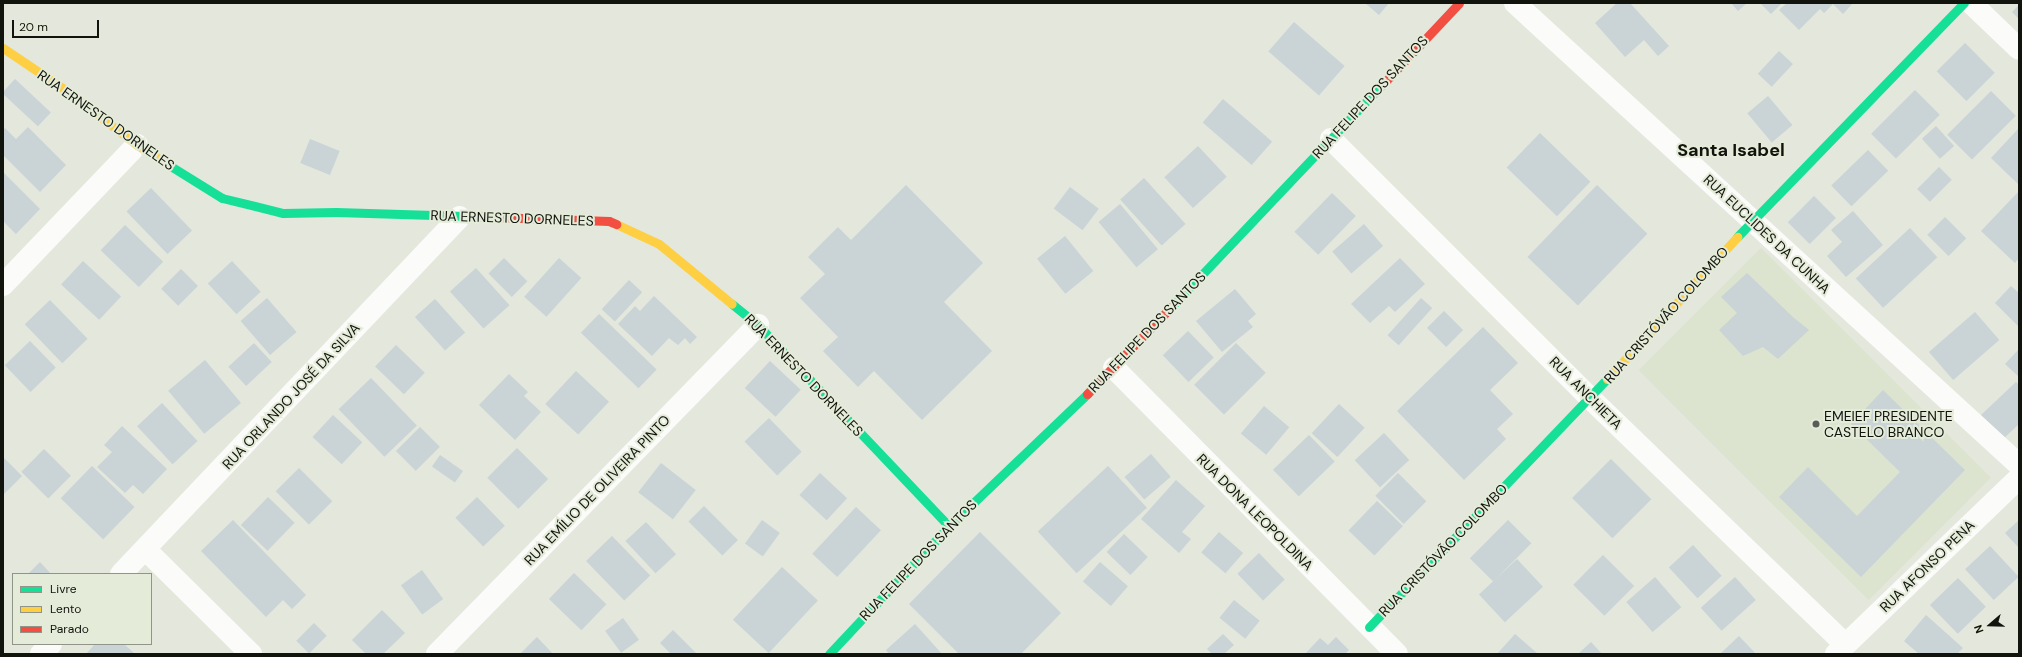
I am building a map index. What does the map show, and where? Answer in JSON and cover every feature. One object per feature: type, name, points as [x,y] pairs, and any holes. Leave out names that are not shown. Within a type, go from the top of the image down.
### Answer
[{"type":"street","name":"RUA FELIPE DOS SANTOS","points":[[829,654],[948,526],[1114,368],[1459,3]]},
{"type":"street","name":"RUA EUCLIDES DA CUNHA","points":[[1515,3],[2019,465]]},
{"type":"street","name":"RUA CRISTÓVÃO COLOMBO","points":[[1369,627],[1590,398],[1752,220],[1964,3]]},
{"type":"street","points":[[1971,3],[2019,49]]},
{"type":"street","name":"RUA ERNESTO DORNELES","points":[[3,48],[67,90],[137,145],[222,198],[283,213],[336,212],[609,221],[659,244],[758,325],[948,526]]},
{"type":"street","name":"RUA ANCHIETA","points":[[1331,139],[1841,649]]},
{"type":"street","points":[[3,285],[137,145]]},
{"type":"street","name":"RUA ORLANDO JOSÉ DA SILVA","points":[[122,573],[146,550],[460,217]]},
{"type":"street","name":"RUA EMÍLIO DE OLIVEIRA PINTO","points":[[437,654],[758,325]]},
{"type":"street","name":"RUA DONA LEOPOLDINA","points":[[1114,368],[1397,654]]},
{"type":"street","name":"RUA AFONSO PENA","points":[[1841,649],[2019,478]]},
{"type":"street","points":[[146,550],[250,654]]},
{"type":"street","points":[[41,654],[50,645]]},
{"type":"shaded area","name":"EMEIEF PRESIDENTE CASTELO BRANCO","points":[[1761,248],[1991,478],[1868,600],[1639,370]]},
{"type":"building","points":[[1365,3],[1389,3],[1379,15]]},
{"type":"building","points":[[1617,3],[1630,3],[1669,46],[1658,56],[1644,40],[1625,57],[1595,23]]},
{"type":"building","points":[[1731,3],[1747,3],[1738,11]]},
{"type":"building","points":[[1760,3],[1782,3],[1771,14]]},
{"type":"building","points":[[1787,3],[1853,3],[1843,14],[1833,4],[1824,13],[1820,9],[1799,30],[1779,10]]},
{"type":"building","points":[[2019,5],[2019,19],[2012,12]]},
{"type":"building","points":[[1294,22],[1345,66],[1319,95],[1268,51]]},
{"type":"building","points":[[1965,43],[1995,73],[1966,101],[1937,71]]},
{"type":"building","points":[[1779,51],[1793,64],[1772,87],[1758,74]]},
{"type":"building","points":[[15,79],[51,112],[38,126],[3,94],[3,92]]},
{"type":"building","points":[[1915,90],[1940,115],[1896,159],[1871,134]]},
{"type":"building","points":[[1991,91],[2016,116],[1972,160],[1947,135]]},
{"type":"building","points":[[1768,96],[1792,125],[1772,142],[1747,113]]},
{"type":"building","points":[[1223,99],[1272,142],[1252,165],[1203,122]]},
{"type":"building","points":[[1936,126],[1954,146],[1940,159],[1922,139]]},
{"type":"building","points":[[28,127],[66,165],[40,192],[3,155],[3,131],[5,128],[16,139]]},
{"type":"building","points":[[2019,128],[2019,183],[2018,184],[1991,158]]},
{"type":"building","points":[[1540,133],[1590,182],[1557,216],[1507,168]]},
{"type":"building","points":[[310,139],[340,151],[330,175],[300,163]]},
{"type":"building","points":[[1198,146],[1227,177],[1193,208],[1164,177]]},
{"type":"building","points":[[1868,150],[1888,171],[1851,206],[1831,185]]},
{"type":"building","points":[[1939,167],[1952,180],[1930,202],[1917,189]]},
{"type":"building","points":[[3,172],[40,209],[16,234],[3,221]]},
{"type":"building","points":[[1144,178],[1185,224],[1162,245],[1120,199]]},
{"type":"building","points":[[906,185],[983,263],[944,302],[992,351],[922,420],[874,371],[858,387],[823,351],[838,337],[800,298],[825,274],[808,257],[838,227],[851,240]]},
{"type":"building","points":[[1597,185],[1647,234],[1578,306],[1528,257]]},
{"type":"building","points":[[1070,187],[1099,209],[1083,230],[1054,209]]},
{"type":"building","points":[[151,188],[192,230],[168,254],[127,212]]},
{"type":"building","points":[[2019,191],[2019,258],[2015,263],[1981,231]]},
{"type":"building","points":[[1332,193],[1356,216],[1318,255],[1294,232]]},
{"type":"building","points":[[1814,196],[1836,218],[1810,244],[1788,222]]},
{"type":"building","points":[[1120,204],[1158,249],[1136,267],[1099,222]]},
{"type":"building","points":[[1853,211],[1883,245],[1846,277],[1827,256],[1842,242],[1831,230]]},
{"type":"building","points":[[1945,217],[1966,238],[1949,256],[1927,235]]},
{"type":"building","points":[[1364,224],[1383,246],[1351,273],[1332,252]]},
{"type":"building","points":[[125,225],[163,262],[139,287],[101,250]]},
{"type":"building","points":[[1910,228],[1937,257],[1883,308],[1856,278]]},
{"type":"building","points":[[1065,236],[1093,271],[1065,294],[1037,259]]},
{"type":"building","points":[[504,258],[527,281],[512,297],[488,274]]},
{"type":"building","points":[[559,258],[581,278],[546,317],[524,297]]},
{"type":"building","points":[[1400,258],[1425,284],[1395,312],[1389,306],[1370,323],[1351,304]]},
{"type":"building","points":[[83,261],[121,296],[99,320],[61,284]]},
{"type":"building","points":[[232,261],[261,292],[237,314],[208,284]]},
{"type":"building","points":[[476,268],[509,305],[483,329],[450,291]]},
{"type":"building","points":[[181,269],[198,286],[178,306],[161,289]]},
{"type":"building","points":[[1747,273],[1794,318],[1809,330],[1778,359],[1763,347],[1743,356],[1719,330],[1737,313],[1721,297]]},
{"type":"building","points":[[629,280],[642,292],[615,322],[602,309]]},
{"type":"building","points":[[2011,286],[2019,293],[2019,327],[1995,303]]},
{"type":"building","points":[[1235,289],[1256,314],[1248,321],[1253,327],[1222,352],[1196,321]]},
{"type":"building","points":[[654,296],[697,337],[690,344],[685,338],[678,345],[669,338],[652,356],[618,324],[635,306],[640,311]]},
{"type":"building","points":[[267,298],[297,332],[270,355],[241,321]]},
{"type":"building","points":[[1421,298],[1432,308],[1399,345],[1388,335]]},
{"type":"building","points":[[435,299],[465,332],[445,351],[415,317]]},
{"type":"building","points":[[50,300],[88,339],[62,363],[25,324]]},
{"type":"building","points":[[1444,311],[1463,330],[1446,347],[1427,328]]},
{"type":"building","points":[[1975,312],[1999,340],[1953,380],[1929,352]]},
{"type":"building","points":[[599,314],[657,370],[638,388],[581,333]]},
{"type":"building","points":[[1483,327],[1518,363],[1490,390],[1513,414],[1497,429],[1506,439],[1464,480],[1397,411]]},
{"type":"building","points":[[1188,331],[1214,358],[1189,382],[1163,355]]},
{"type":"building","points":[[30,341],[56,368],[31,392],[5,365]]},
{"type":"building","points":[[254,343],[272,362],[246,386],[228,367]]},
{"type":"building","points":[[1236,343],[1266,373],[1224,414],[1194,385]]},
{"type":"building","points":[[396,345],[425,373],[404,394],[375,367]]},
{"type":"building","points":[[2019,349],[2019,377],[2005,364]]},
{"type":"building","points":[[205,360],[241,403],[204,434],[168,391]]},
{"type":"building","points":[[770,361],[801,390],[775,417],[745,388]]},
{"type":"building","points":[[576,371],[609,402],[578,435],[545,404]]},
{"type":"building","points":[[509,374],[528,392],[524,396],[541,412],[515,440],[479,405]]},
{"type":"building","points":[[371,378],[417,425],[384,457],[339,409]]},
{"type":"building","points":[[2016,382],[2019,385],[2019,424],[2003,439],[1981,415]]},
{"type":"building","points":[[1883,390],[1965,470],[1861,577],[1779,497],[1808,467],[1857,516],[1900,472],[1851,424]]},
{"type":"building","points":[[162,403],[197,441],[173,464],[137,426]]},
{"type":"building","points":[[1339,404],[1365,428],[1337,457],[1312,433]]},
{"type":"building","points":[[1264,406],[1289,427],[1266,455],[1241,434]]},
{"type":"building","points":[[333,415],[362,442],[342,464],[313,437]]},
{"type":"building","points":[[769,418],[802,452],[777,475],[745,442]]},
{"type":"building","points":[[122,426],[167,469],[143,494],[133,485],[125,493],[97,467],[112,452],[104,445]]},
{"type":"building","points":[[420,427],[440,447],[416,471],[396,451]]},
{"type":"building","points":[[1384,433],[1409,460],[1380,487],[1355,460]]},
{"type":"building","points":[[1309,435],[1335,462],[1299,496],[1273,470]]},
{"type":"building","points":[[517,448],[548,479],[518,509],[487,478]]},
{"type":"building","points":[[44,449],[71,476],[48,498],[21,472]]},
{"type":"building","points":[[1151,454],[1171,477],[1144,500],[1125,477]]},
{"type":"building","points":[[440,455],[463,471],[455,483],[432,466]]},
{"type":"building","points":[[3,457],[22,476],[3,495]]},
{"type":"building","points":[[1611,459],[1651,499],[1612,538],[1572,498]]},
{"type":"building","points":[[661,463],[696,490],[673,519],[638,492]]},
{"type":"building","points":[[92,466],[134,507],[103,539],[61,498]]},
{"type":"building","points":[[1108,466],[1147,508],[1077,573],[1038,531]]},
{"type":"building","points":[[299,468],[332,501],[309,525],[276,491]]},
{"type":"building","points":[[820,473],[847,498],[827,520],[800,495]]},
{"type":"building","points":[[1398,473],[1426,501],[1404,524],[1375,496]]},
{"type":"building","points":[[1176,480],[1205,506],[1182,532],[1191,539],[1179,553],[1141,519]]},
{"type":"building","points":[[268,497],[295,523],[268,551],[241,525]]},
{"type":"building","points":[[477,497],[505,526],[483,547],[455,518]]},
{"type":"building","points":[[1377,501],[1403,526],[1374,556],[1349,530]]},
{"type":"building","points":[[704,506],[738,540],[722,555],[688,522]]},
{"type":"building","points":[[856,507],[881,530],[837,577],[812,554]]},
{"type":"building","points":[[233,520],[306,595],[292,609],[283,600],[266,617],[201,551]]},
{"type":"building","points":[[762,520],[780,533],[763,556],[745,543]]},
{"type":"building","points":[[1508,520],[1531,543],[1493,582],[1470,558]]},
{"type":"building","points":[[2019,520],[2019,548],[2005,533]]},
{"type":"building","points":[[646,522],[676,554],[656,573],[626,541]]},
{"type":"building","points":[[980,532],[1061,613],[1021,654],[959,654],[909,604]]},
{"type":"building","points":[[1219,532],[1243,553],[1225,573],[1201,552]]},
{"type":"building","points":[[1124,534],[1148,557],[1130,575],[1107,552]]},
{"type":"building","points":[[612,536],[650,576],[624,601],[586,561]]},
{"type":"building","points":[[1693,545],[1722,576],[1698,598],[1669,568]]},
{"type":"building","points":[[1990,546],[2019,577],[1994,600],[1965,569]]},
{"type":"building","points":[[1259,553],[1285,580],[1263,600],[1237,574]]},
{"type":"building","points":[[1603,555],[1634,586],[1604,616],[1573,585]]},
{"type":"building","points":[[1517,559],[1543,587],[1505,622],[1479,594]]},
{"type":"building","points":[[40,562],[50,573],[29,573]]},
{"type":"building","points":[[1100,562],[1128,586],[1111,606],[1083,582]]},
{"type":"building","points":[[782,567],[818,600],[769,653],[733,620]]},
{"type":"building","points":[[422,570],[443,599],[422,614],[401,585]]},
{"type":"building","points":[[574,573],[606,604],[581,630],[549,599]]},
{"type":"building","points":[[1655,577],[1681,607],[1653,632],[1626,602]]},
{"type":"building","points":[[1735,577],[1756,600],[1722,631],[1701,608]]},
{"type":"building","points":[[1958,578],[1986,607],[1958,634],[1930,605]]},
{"type":"building","points":[[1234,600],[1260,621],[1245,639],[1220,618]]},
{"type":"building","points":[[382,610],[405,633],[383,654],[366,654],[352,640]]},
{"type":"building","points":[[1926,615],[1963,648],[1957,654],[1919,654],[1904,641]]},
{"type":"building","points":[[623,618],[639,640],[621,653],[605,631]]},
{"type":"building","points":[[314,623],[327,636],[309,653],[296,641]]},
{"type":"building","points":[[915,624],[942,654],[889,654],[886,650]]},
{"type":"building","points":[[673,630],[696,654],[671,654],[660,643]]},
{"type":"building","points":[[1223,634],[1234,645],[1224,654],[1212,654],[1207,649]]},
{"type":"building","points":[[1515,634],[1538,654],[1497,654]]},
{"type":"building","points":[[1739,636],[1756,654],[1720,654]]},
{"type":"building","points":[[537,637],[553,654],[520,654]]},
{"type":"building","points":[[1336,637],[1349,650],[1345,654],[1305,654],[1320,638],[1328,645]]},
{"type":"building","points":[[1591,642],[1602,654],[1578,654]]},
{"type":"building","points":[[94,645],[125,645],[135,654],[86,654]]},
{"type":"traffic: fast","points":[[1737,237],[1964,3]]},
{"type":"traffic: fast","points":[[1173,305],[1383,84]]},
{"type":"traffic: fast","points":[[164,162],[222,198],[283,213],[336,212],[466,216]]},
{"type":"traffic: fast","points":[[732,304],[758,325],[949,526]]},
{"type":"traffic: fast","points":[[1369,627],[1607,379]]},
{"type":"traffic: fast","points":[[829,654],[949,526],[1087,394]]},
{"type":"traffic: slow","points":[[3,48],[67,91],[137,145],[164,162]]},
{"type":"traffic: slow","points":[[616,224],[659,244],[732,304]]},
{"type":"traffic: slow","points":[[1607,379],[1737,237]]},
{"type":"traffic: jam","points":[[1383,84],[1459,3]]},
{"type":"traffic: jam","points":[[466,216],[609,221],[616,224]]},
{"type":"traffic: jam","points":[[1087,394],[1173,305]]},
{"type":"place","name":"EMEIEF PRESIDENTE CASTELO BRANCO","points":[[1816,424]]},
{"type":"district","name":"Santa Isabel","points":[[1731,150]]}]
